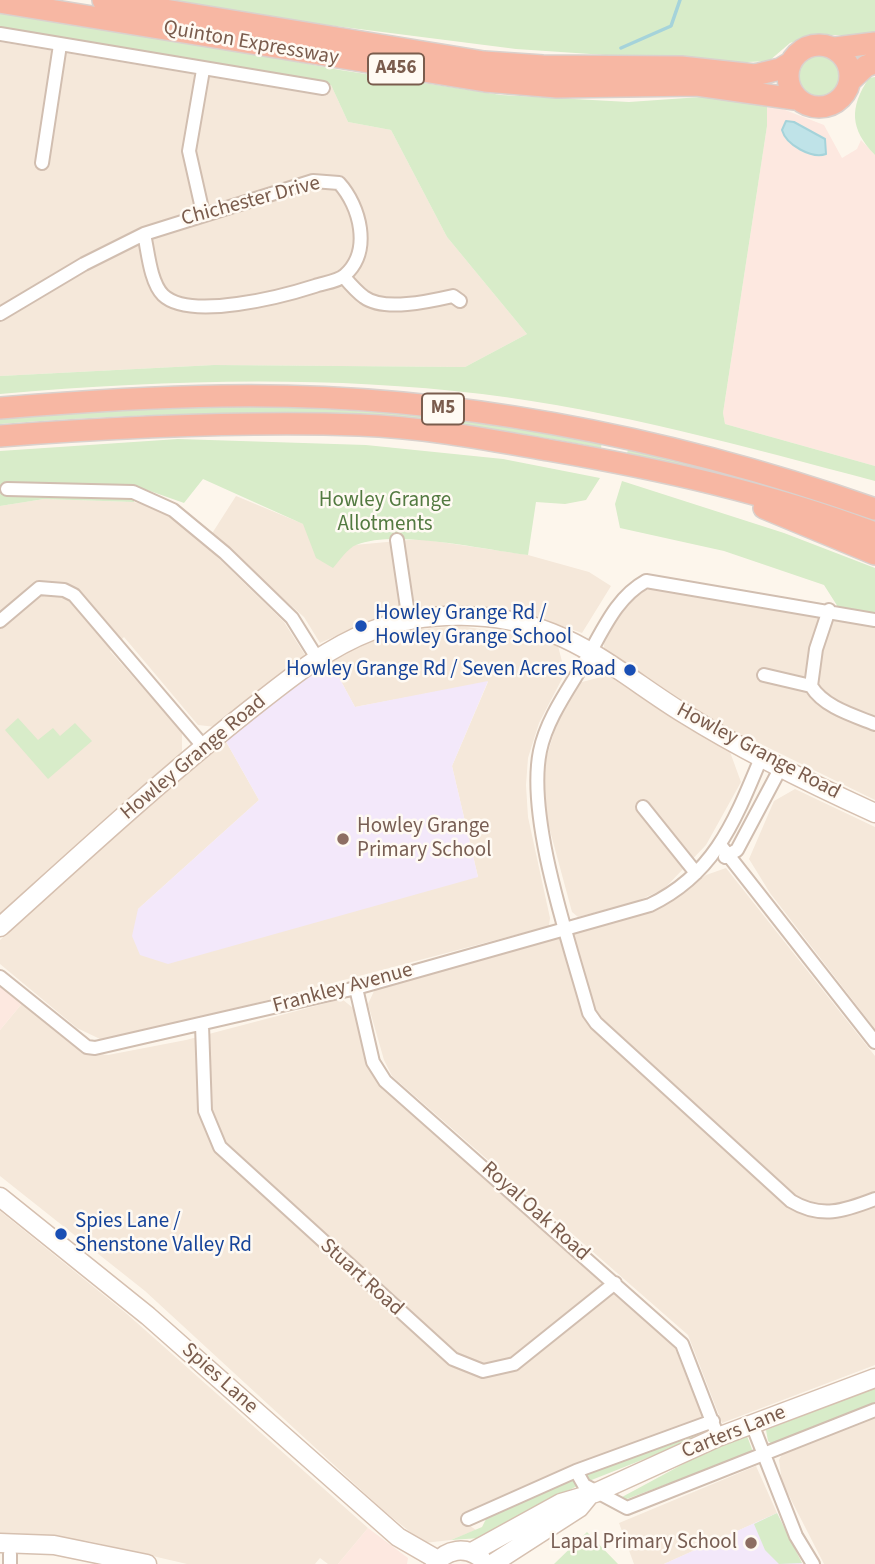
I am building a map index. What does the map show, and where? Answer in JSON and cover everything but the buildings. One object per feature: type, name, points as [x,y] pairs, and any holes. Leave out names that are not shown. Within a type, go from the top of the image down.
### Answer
[{"type":"highway","name":"Quinton Expressway","points":[[103,0],[484,62],[543,66],[681,67],[755,75],[780,69],[790,63]]},
{"type":"highway","name":"Quinton Expressway","points":[[0,2],[485,81],[558,87],[697,85],[795,99]]},
{"type":"highway","points":[[835,48],[849,66],[850,80],[845,94],[829,106],[815,107],[795,99],[788,76],[790,63],[798,52],[810,46],[835,48],[875,43]]},
{"type":"highway","points":[[850,80],[866,66],[875,63]]},
{"type":"highway","name":"M5","points":[[0,408],[224,396],[352,400],[483,412],[603,432],[774,474],[875,509]]},
{"type":"highway","name":"M5","points":[[0,436],[224,423],[362,425],[481,438],[689,478],[764,496],[875,533]]},
{"type":"highway","points":[[774,474],[875,494]]},
{"type":"highway","points":[[689,478],[875,554]]},
{"type":"street","points":[[0,34],[323,88]]},
{"type":"street","points":[[42,163],[60,45]]},
{"type":"street","points":[[203,70],[189,151],[203,214]]},
{"type":"street","name":"Chichester Drive","points":[[0,314],[84,264],[144,234],[313,181],[339,183],[349,194],[361,248],[344,277]]},
{"type":"street","points":[[144,234],[157,284],[162,294],[171,300],[195,305],[249,304],[344,277],[365,299],[381,303],[420,303],[453,296],[460,301]]},
{"type":"street","points":[[7,489],[133,492],[173,510],[225,553],[292,618],[317,657]]},
{"type":"street","points":[[397,540],[409,621]]},
{"type":"street","points":[[875,620],[830,610],[646,581],[627,594],[548,727],[536,777],[536,803],[565,928],[589,1013],[596,1023],[791,1201],[810,1211],[834,1214],[875,1199]]},
{"type":"street","points":[[0,621],[28,594],[39,588],[64,590],[74,596],[106,629],[203,746]]},
{"type":"street","points":[[830,610],[816,649],[811,686],[817,695],[831,705],[875,724]]},
{"type":"street","name":"Howley Grange Road","points":[[0,927],[203,746],[317,657],[372,631],[409,621],[475,617],[517,622],[553,633],[591,651],[682,713],[780,769],[875,813]]},
{"type":"street","points":[[764,675],[811,686]]},
{"type":"street","name":"Frankley Avenue","points":[[725,851],[761,758]]},
{"type":"street","name":"Frankley Avenue","points":[[0,977],[87,1047],[118,1044],[356,988],[650,905],[667,897],[725,851],[737,850],[780,769]]},
{"type":"street","points":[[643,807],[696,873]]},
{"type":"street","points":[[725,851],[875,1042]]},
{"type":"street","name":"Royal Oak Road","points":[[356,988],[373,1062],[385,1081],[682,1343],[715,1429]]},
{"type":"street","name":"Stuart Road","points":[[202,1025],[205,1111],[220,1147],[453,1359],[483,1371],[494,1371],[514,1364],[615,1283]]},
{"type":"street","name":"Spies Lane","points":[[0,1197],[148,1316],[398,1537],[437,1562]]},
{"type":"street","name":"Carters Lane","points":[[474,1520],[576,1471],[715,1429],[752,1424],[875,1378]]},
{"type":"street","name":"Carters Lane","points":[[593,1494],[627,1508],[875,1410]]},
{"type":"street","points":[[752,1424],[796,1536],[813,1564]]},
{"type":"street","name":"Carters Lane","points":[[437,1562],[454,1551],[479,1558],[561,1503],[593,1494],[715,1429]]},
{"type":"street","points":[[576,1471],[593,1494]]},
{"type":"street","name":"Carters Lane","points":[[492,1564],[579,1508],[593,1494]]},
{"type":"street","points":[[5,1554],[54,1545],[147,1564]]},
{"type":"street","points":[[5,1554],[52,1556],[102,1564]]},
{"type":"shaded area","points":[[0,42],[324,96],[331,85],[348,122],[391,130],[447,237],[527,334],[465,367],[214,365],[0,376]]},
{"type":"shaded area","points":[[767,103],[824,125],[842,158],[857,149],[861,140],[875,155],[875,466],[725,424],[723,413],[767,126]]},
{"type":"shaded area","points":[[236,496],[354,545],[420,539],[528,555],[589,572],[611,586],[582,633],[537,617],[462,607],[422,608],[376,618],[320,643],[304,617],[211,535]]},
{"type":"shaded area","points":[[44,499],[134,502],[163,510],[208,548],[284,622],[305,655],[216,727],[198,725],[124,637],[110,651],[182,732],[182,756],[0,917],[0,506]]},
{"type":"shaded area","points":[[656,587],[875,627],[875,800],[718,723],[604,650],[604,638],[637,593]]},
{"type":"shaded area","points":[[460,626],[526,636],[558,646],[565,673],[539,723],[528,758],[526,785],[528,817],[550,918],[549,926],[184,1022],[100,1039],[77,1028],[0,964],[0,940],[224,738],[259,800],[138,909],[478,877],[452,766],[488,682],[355,707],[329,659],[370,641],[411,630]]},
{"type":"shaded area","name":"Howley Grange Primary School","points":[[329,659],[355,707],[488,681],[452,766],[478,877],[168,964],[140,955],[132,936],[138,909],[259,800],[224,738]]},
{"type":"shaded area","points":[[609,675],[730,752],[741,782],[706,845],[664,889],[635,902],[578,917],[572,912],[545,812],[542,787],[546,759],[556,726],[578,683]]},
{"type":"shaded area","points":[[795,789],[875,827],[875,1029],[770,893],[749,859],[774,801]]},
{"type":"shaded area","points":[[726,868],[875,1056],[875,1365],[722,1423],[688,1335],[392,1076],[384,1060],[368,1004],[375,989],[652,912],[671,902],[706,875]]},
{"type":"shaded area","points":[[0,982],[24,1001],[0,1030]]},
{"type":"shaded area","points":[[342,999],[353,1008],[367,1062],[382,1089],[675,1348],[703,1418],[581,1463],[466,1523],[476,1530],[451,1540],[424,1543],[384,1511],[145,1291],[0,1176],[0,1030],[24,1001],[82,1052],[108,1055],[186,1040]]},
{"type":"shaded area","points":[[0,1211],[127,1314],[368,1528],[338,1564],[328,1564],[320,1558],[315,1564],[187,1564],[88,1541],[0,1534]]},
{"type":"shaded area","points":[[875,1417],[875,1564],[824,1564],[782,1482],[779,1460],[782,1454]]},
{"type":"shaded area","points":[[756,1466],[777,1513],[664,1564],[634,1564],[619,1523]]},
{"type":"shaded area","name":"Lapal Primary School","points":[[777,1513],[802,1564],[664,1564]]},
{"type":"shaded area","points":[[368,1528],[408,1558],[407,1564],[338,1564]]},
{"type":"green space","points":[[173,0],[875,0],[875,35],[813,35],[790,43],[769,61],[725,63],[516,49],[296,21]]},
{"type":"green space","points":[[0,6],[340,70],[501,95],[629,102],[715,96],[767,103],[767,126],[723,413],[725,424],[875,466],[875,481],[630,420],[531,401],[422,388],[241,382],[120,385],[0,394],[0,376],[214,365],[465,367],[527,334],[447,237],[391,130],[348,122],[331,85],[0,28]]},
{"type":"green space","points":[[819,55],[834,61],[840,76],[834,91],[819,97],[804,91],[798,76],[804,61]]},
{"type":"green space","points":[[875,77],[875,155],[861,136],[855,118],[862,89],[869,78]]},
{"type":"green space","points":[[273,406],[424,415],[602,442],[601,448],[451,425],[302,415],[152,415],[0,424],[0,419],[148,408]]},
{"type":"green space","name":"Howley Grange Allotments","points":[[178,439],[366,445],[503,459],[600,478],[586,500],[565,504],[536,502],[528,555],[440,542],[394,539],[356,545],[333,568],[316,558],[303,524],[203,479],[184,503],[133,485],[134,502],[44,499],[0,506],[0,451]]},
{"type":"green space","points":[[629,447],[698,463],[875,518],[875,524],[690,467],[627,453]]},
{"type":"green space","points":[[622,481],[784,533],[875,568],[875,617],[838,607],[824,585],[724,551],[620,528],[615,504]]},
{"type":"green space","points":[[18,718],[38,740],[53,728],[60,736],[75,723],[92,741],[48,779],[5,730]]},
{"type":"green space","points":[[875,1387],[875,1406],[772,1444],[768,1441],[766,1430]]},
{"type":"green space","points":[[704,1427],[705,1435],[589,1481],[586,1474]]},
{"type":"green space","points":[[747,1436],[753,1452],[624,1500],[622,1497],[700,1455]]},
{"type":"green space","points":[[574,1476],[577,1486],[480,1538],[451,1540],[482,1527],[487,1517]]},
{"type":"green space","points":[[777,1513],[802,1563],[779,1564],[765,1550],[754,1524]]},
{"type":"green space","points":[[587,1532],[618,1564],[554,1564]]},
{"type":"water","points":[[786,121],[794,122],[825,139],[826,154],[807,153],[794,146],[782,130]]},
{"type":"waterway","points":[[621,48],[671,26],[680,0]]},
{"type":"place","name":"Howley Grange Rd / Howley Grange School","points":[[361,626]]},
{"type":"place","name":"Howley Grange Rd / Seven Acres Road","points":[[630,670]]},
{"type":"place","name":"Howley Grange Primary School","points":[[343,839]]},
{"type":"place","name":"Spies Lane / Shenstone Valley Rd","points":[[61,1234]]},
{"type":"place","name":"Lapal Primary School","points":[[751,1543]]}]
